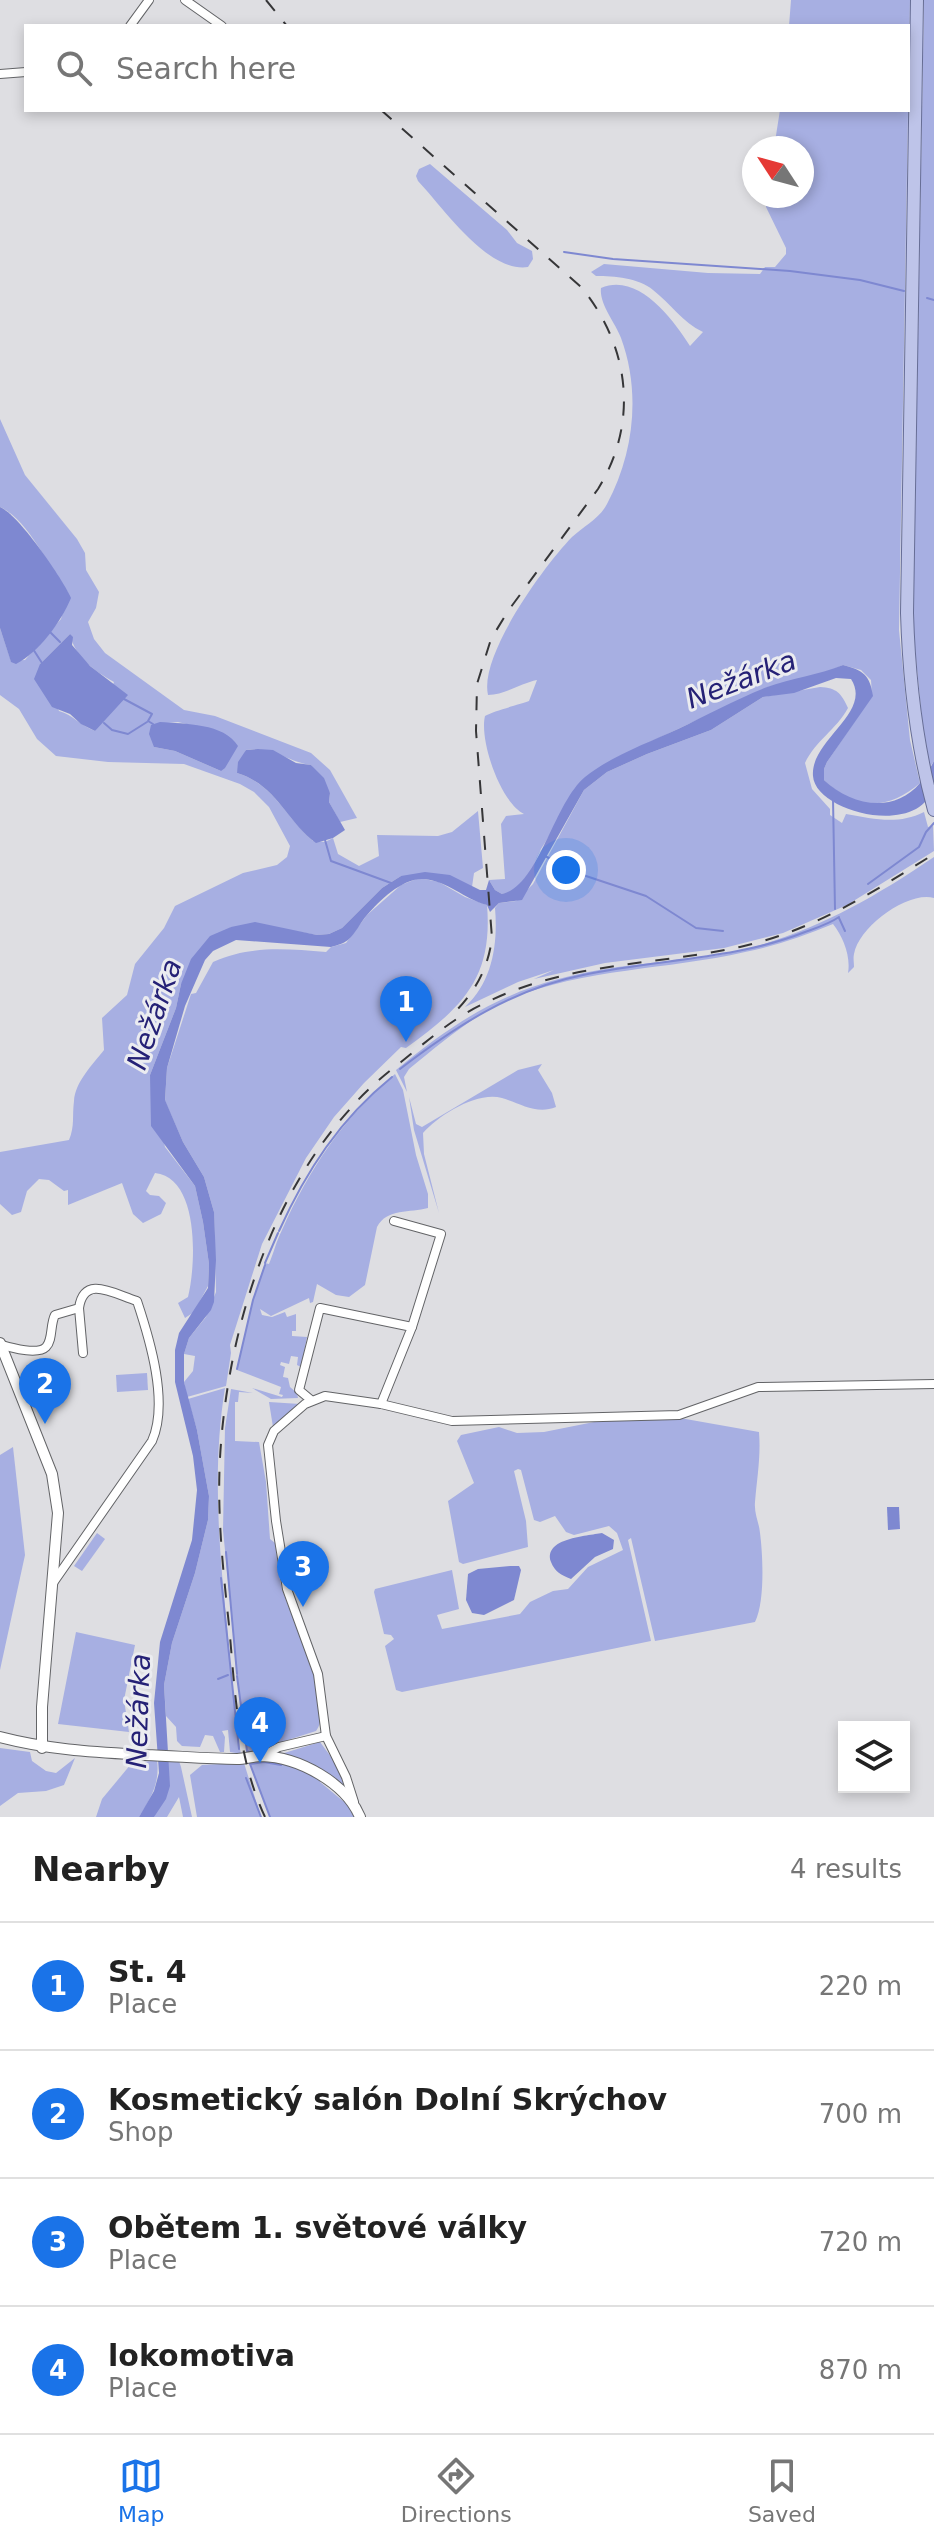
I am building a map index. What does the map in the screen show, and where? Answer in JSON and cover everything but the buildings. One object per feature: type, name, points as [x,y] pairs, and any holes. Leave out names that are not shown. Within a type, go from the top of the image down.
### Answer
[{"type":"main road","points":[[917,0],[907,613],[909,672],[917,739],[934,810]]},
{"type":"street","points":[[131,24],[149,0]]},
{"type":"street","points":[[185,0],[219,24]]},
{"type":"street","points":[[0,74],[24,72]]},
{"type":"street","points":[[381,1404],[412,1327],[441,1234],[394,1221]]},
{"type":"street","points":[[53,1583],[152,1441],[159,1416],[149,1338],[137,1301],[95,1288],[81,1295],[79,1308],[83,1353]]},
{"type":"street","points":[[1,1344],[17,1350],[44,1349],[48,1345],[55,1315],[79,1308]]},
{"type":"street","points":[[311,1400],[299,1390],[320,1308],[412,1327]]},
{"type":"street","points":[[1,1344],[52,1474],[58,1513],[42,1707],[42,1748]]},
{"type":"street","points":[[10,1365],[17,1350]]},
{"type":"street","points":[[360,1817],[346,1777],[326,1736],[318,1674],[287,1589],[268,1445],[274,1431],[311,1400],[325,1396],[381,1404],[452,1421],[679,1415],[758,1387],[934,1384]]},
{"type":"street","points":[[0,1737],[42,1748],[240,1759],[262,1756],[279,1747],[326,1736]]},
{"type":"street","points":[[262,1756],[295,1764],[321,1775],[354,1802]]},
{"type":"shaded area","points":[[791,0],[910,0],[910,24],[789,24]]},
{"type":"shaded area","points":[[924,0],[934,0],[934,761],[930,767],[913,629]]},
{"type":"shaded area","points":[[780,112],[908,112],[899,630],[910,740],[920,783],[896,799],[872,803],[848,797],[824,780],[827,762],[872,696],[871,680],[861,670],[843,665],[820,675],[768,687],[618,757],[586,777],[541,849],[531,871],[513,892],[502,894],[495,890],[489,880],[505,879],[501,824],[506,816],[524,814],[507,798],[494,770],[485,740],[485,716],[529,701],[537,680],[488,695],[493,658],[516,612],[546,568],[572,537],[604,509],[629,443],[631,380],[621,338],[605,307],[601,288],[615,285],[641,292],[674,323],[690,346],[703,332],[647,286],[626,278],[596,276],[591,272],[604,264],[760,274],[765,267],[775,267],[786,254],[766,208],[814,208],[814,136],[776,136]]},
{"type":"shaded area","points":[[430,164],[507,230],[517,243],[532,251],[533,259],[528,267],[497,260],[467,236],[418,181],[416,176],[419,169]]},
{"type":"shaded area","points":[[0,419],[25,475],[85,553],[86,570],[99,592],[96,608],[88,622],[94,639],[105,653],[184,710],[215,716],[311,753],[330,770],[357,818],[340,822],[329,802],[330,793],[311,765],[273,752],[246,750],[237,773],[250,778],[270,793],[313,841],[325,842],[333,838],[338,854],[359,866],[379,856],[377,835],[438,836],[452,832],[478,811],[483,868],[474,873],[472,887],[401,876],[382,888],[342,928],[329,934],[231,927],[181,984],[176,1008],[150,1075],[165,1147],[195,1186],[203,1222],[209,1264],[208,1286],[194,1312],[185,1318],[178,1303],[188,1297],[191,1283],[191,1225],[180,1190],[170,1178],[155,1173],[146,1191],[159,1196],[166,1203],[161,1214],[143,1223],[133,1214],[122,1183],[68,1205],[68,1190],[64,1191],[49,1180],[39,1179],[27,1191],[21,1212],[12,1215],[0,1204],[0,1152],[69,1140],[75,1094],[85,1074],[104,1050],[102,1018],[127,995],[135,964],[164,928],[175,906],[243,873],[277,865],[287,857],[290,846],[269,807],[254,792],[240,784],[184,764],[108,762],[56,756],[37,739],[19,709],[0,695],[0,628],[11,661],[25,660],[61,619],[68,592],[29,533],[0,507]],"holes":[[[70,634],[76,650],[86,662],[114,682],[95,731],[59,711],[40,664]],[[169,723],[203,728],[221,771],[175,751],[154,747]]]},
{"type":"shaded area","points":[[0,507],[28,534],[71,598],[48,636],[16,664],[11,662],[0,628]]},
{"type":"shaded area","points":[[70,634],[73,637],[72,645],[90,666],[128,695],[95,731],[70,714],[52,707],[34,679],[40,664]]},
{"type":"shaded area","points":[[843,665],[864,674],[873,696],[827,762],[824,780],[859,801],[885,803],[910,793],[934,761],[934,786],[925,802],[909,812],[890,816],[848,809],[818,789],[813,776],[815,763],[821,750],[848,715],[856,691],[851,679],[836,678],[794,693],[763,697],[711,730],[607,772],[584,790],[522,900],[499,903],[490,912],[487,905],[441,883],[416,879],[385,897],[351,937],[342,943],[331,947],[236,940],[213,951],[205,960],[185,1006],[167,1068],[165,1100],[183,1142],[204,1177],[214,1212],[214,1302],[189,1338],[184,1354],[184,1382],[197,1430],[209,1496],[208,1520],[195,1573],[172,1643],[164,1685],[170,1786],[166,1799],[154,1817],[139,1817],[154,1791],[159,1773],[154,1703],[160,1642],[192,1540],[197,1490],[193,1456],[175,1382],[175,1350],[179,1333],[208,1288],[209,1264],[195,1186],[151,1126],[150,1075],[191,959],[210,936],[255,922],[317,935],[329,934],[342,928],[382,888],[401,876],[425,872],[450,875],[480,890],[486,890],[489,880],[495,890],[502,894],[515,888],[526,876],[574,789],[595,769],[756,692]]},
{"type":"shaded area","points":[[820,687],[838,692],[848,708],[805,763],[812,789],[830,809],[830,815],[842,823],[846,814],[895,820],[924,812],[928,827],[933,826],[934,851],[847,905],[783,933],[724,948],[605,963],[534,979],[554,970],[518,982],[465,1007],[482,985],[492,961],[496,935],[495,908],[499,903],[516,901],[533,884],[584,790],[607,772],[711,730],[763,697]]},
{"type":"shaded area","points":[[160,722],[214,729],[232,738],[238,746],[221,771],[175,751],[154,747],[149,734],[151,725]]},
{"type":"shaded area","points":[[246,750],[273,750],[296,763],[311,765],[324,778],[330,793],[329,802],[345,830],[316,843],[262,786],[237,773],[238,762]]},
{"type":"shaded area","points":[[934,857],[934,898],[911,900],[874,923],[858,944],[854,967],[848,973],[845,947],[833,924],[756,950],[567,981],[510,999],[470,1022],[409,1069],[404,1077],[407,1092],[396,1070],[473,1014],[525,990],[584,973],[713,956],[771,942],[843,912]]},
{"type":"shaded area","points":[[419,878],[439,882],[487,905],[488,930],[479,972],[444,1019],[406,1048],[401,1047],[334,1117],[306,1158],[262,1244],[230,1345],[226,1386],[187,1397],[184,1382],[193,1371],[195,1356],[184,1354],[189,1338],[206,1317],[216,1292],[214,1212],[204,1177],[183,1142],[165,1101],[167,1068],[191,994],[196,993],[213,962],[227,957],[268,950],[326,952],[331,947],[346,943],[367,915],[401,885]]},
{"type":"shaded area","points":[[542,1064],[538,1070],[552,1093],[556,1107],[542,1110],[502,1098],[481,1098],[448,1112],[423,1133],[424,1154],[439,1213],[414,1130],[409,1097],[416,1124],[422,1127],[518,1070]]},
{"type":"shaded area","points":[[395,1074],[403,1090],[416,1155],[428,1194],[428,1208],[393,1214],[381,1221],[377,1227],[365,1285],[349,1297],[336,1295],[317,1284],[313,1302],[310,1303],[309,1298],[271,1316],[260,1309],[262,1315],[272,1317],[285,1312],[287,1317],[296,1314],[296,1331],[292,1331],[292,1336],[307,1337],[301,1367],[297,1365],[298,1357],[291,1356],[289,1364],[281,1362],[280,1365],[285,1367],[283,1377],[288,1378],[298,1398],[271,1399],[252,1388],[282,1397],[279,1394],[281,1387],[237,1370],[265,1263],[269,1264],[278,1239],[316,1165],[344,1126]]},
{"type":"shaded area","points":[[147,1373],[148,1390],[117,1392],[116,1375]]},
{"type":"shaded area","points":[[225,1388],[219,1448],[219,1537],[241,1755],[230,1752],[228,1730],[222,1731],[225,1737],[224,1752],[220,1752],[213,1736],[205,1735],[200,1747],[182,1746],[177,1741],[176,1727],[166,1716],[164,1685],[172,1643],[195,1573],[208,1520],[209,1496],[188,1399]]},
{"type":"shaded area","points":[[231,1389],[253,1393],[239,1392],[238,1402],[235,1402],[235,1441],[259,1442],[266,1482],[270,1539],[275,1543],[284,1595],[316,1679],[321,1717],[316,1731],[247,1753],[223,1530],[225,1428]]},
{"type":"shaded area","points":[[269,1402],[300,1404],[273,1427]]},
{"type":"shaded area","points":[[680,1418],[759,1432],[755,1506],[761,1543],[762,1579],[755,1622],[655,1641],[631,1538],[628,1540],[651,1641],[402,1692],[396,1690],[385,1646],[394,1639],[384,1634],[375,1589],[452,1570],[459,1609],[437,1615],[442,1629],[520,1614],[530,1602],[553,1591],[568,1589],[588,1567],[623,1550],[617,1533],[609,1526],[574,1535],[566,1532],[555,1516],[540,1522],[534,1520],[521,1470],[518,1469],[514,1471],[526,1521],[528,1547],[463,1564],[459,1562],[448,1501],[474,1483],[457,1441],[461,1435],[499,1427],[517,1433],[544,1432],[599,1421]]},
{"type":"shaded area","points":[[13,1447],[25,1555],[0,1670],[0,1455]]},
{"type":"shaded area","points":[[887,1507],[899,1507],[900,1529],[888,1530]]},
{"type":"shaded area","points":[[97,1533],[105,1539],[82,1571],[74,1566]]},
{"type":"shaded area","points":[[602,1533],[614,1540],[613,1549],[595,1557],[571,1579],[554,1568],[550,1554],[553,1548],[577,1537]]},
{"type":"shaded area","points":[[519,1566],[521,1570],[514,1600],[484,1615],[472,1613],[466,1600],[468,1574],[478,1569]]},
{"type":"shaded area","points":[[76,1632],[135,1645],[124,1700],[129,1732],[58,1724]]},
{"type":"shaded area","points":[[320,1742],[340,1769],[345,1787],[328,1774],[281,1754]]},
{"type":"shaded area","points":[[0,1748],[30,1752],[32,1761],[46,1771],[56,1773],[75,1758],[64,1785],[46,1791],[18,1793],[0,1806]]},
{"type":"shaded area","points":[[157,1760],[154,1790],[139,1817],[96,1817],[102,1799],[131,1764]]},
{"type":"shaded area","points":[[168,1760],[179,1761],[192,1817],[183,1817],[179,1797],[167,1817],[154,1817]]},
{"type":"shaded area","points":[[262,1760],[287,1764],[321,1778],[320,1782],[343,1801],[345,1799],[356,1817],[270,1817],[249,1762]]},
{"type":"shaded area","points":[[244,1763],[261,1817],[197,1817],[190,1775],[202,1765]]},
{"type":"waterway","points":[[564,252],[613,259],[790,271],[860,280],[904,291]]},
{"type":"waterway","points":[[927,298],[934,300]]},
{"type":"waterway","points":[[50,632],[60,642]]},
{"type":"waterway","points":[[33,649],[42,663]]},
{"type":"waterway","points":[[124,699],[152,714],[148,721],[153,724]]},
{"type":"waterway","points":[[104,723],[112,730],[128,734],[147,722]]},
{"type":"waterway","points":[[833,799],[835,909]]},
{"type":"waterway","points":[[868,884],[919,847],[934,823]]},
{"type":"waterway","points":[[325,840],[331,861],[391,883]]},
{"type":"waterway","points":[[545,856],[577,873],[646,896],[696,928],[723,931]]},
{"type":"waterway","points":[[400,1069],[486,1011],[557,981],[751,948],[805,932],[839,917]]},
{"type":"waterway","points":[[839,918],[845,931]]},
{"type":"waterway","points":[[279,1231],[326,1147],[356,1110],[392,1077]]},
{"type":"waterway","points":[[265,1263],[278,1233]]},
{"type":"waterway","points":[[237,1369],[253,1300],[265,1265]]},
{"type":"waterway","points":[[226,1552],[237,1674]]},
{"type":"waterway","points":[[221,1578],[239,1749]]},
{"type":"waterway","points":[[218,1679],[228,1675]]},
{"type":"waterway","points":[[237,1676],[249,1752]]},
{"type":"waterway","points":[[270,1817],[250,1764],[264,1762],[281,1765]]},
{"type":"waterway","points":[[246,1778],[261,1817]]},
{"type":"railway","points":[[266,0],[285,24]]},
{"type":"railway","points":[[383,112],[581,287],[610,334],[619,359],[623,385],[624,412],[620,438],[611,464],[598,489],[508,611],[491,639],[477,684],[476,731],[492,938],[479,979],[453,1014]]},
{"type":"railway","points":[[265,1817],[248,1771],[236,1698],[221,1542],[220,1458],[232,1365],[256,1272],[296,1185],[321,1145],[374,1084],[440,1031],[481,1005],[544,980],[766,940],[841,909],[934,854]]},
{"type":"place","name":"St. 4","points":[[406,1042]]},
{"type":"place","name":"Kosmetický salón Dolní Skrýchov","points":[[45,1424]]},
{"type":"place","name":"Obětem 1. světové války","points":[[303,1607]]},
{"type":"place","name":"lokomotiva","points":[[260,1763]]},
{"type":"water label","name":"Nežárka","points":[[741,679]]},
{"type":"water label","name":"Nežárka","points":[[154,1014]]},
{"type":"water label","name":"Nežárka","points":[[138,1711]]}]
